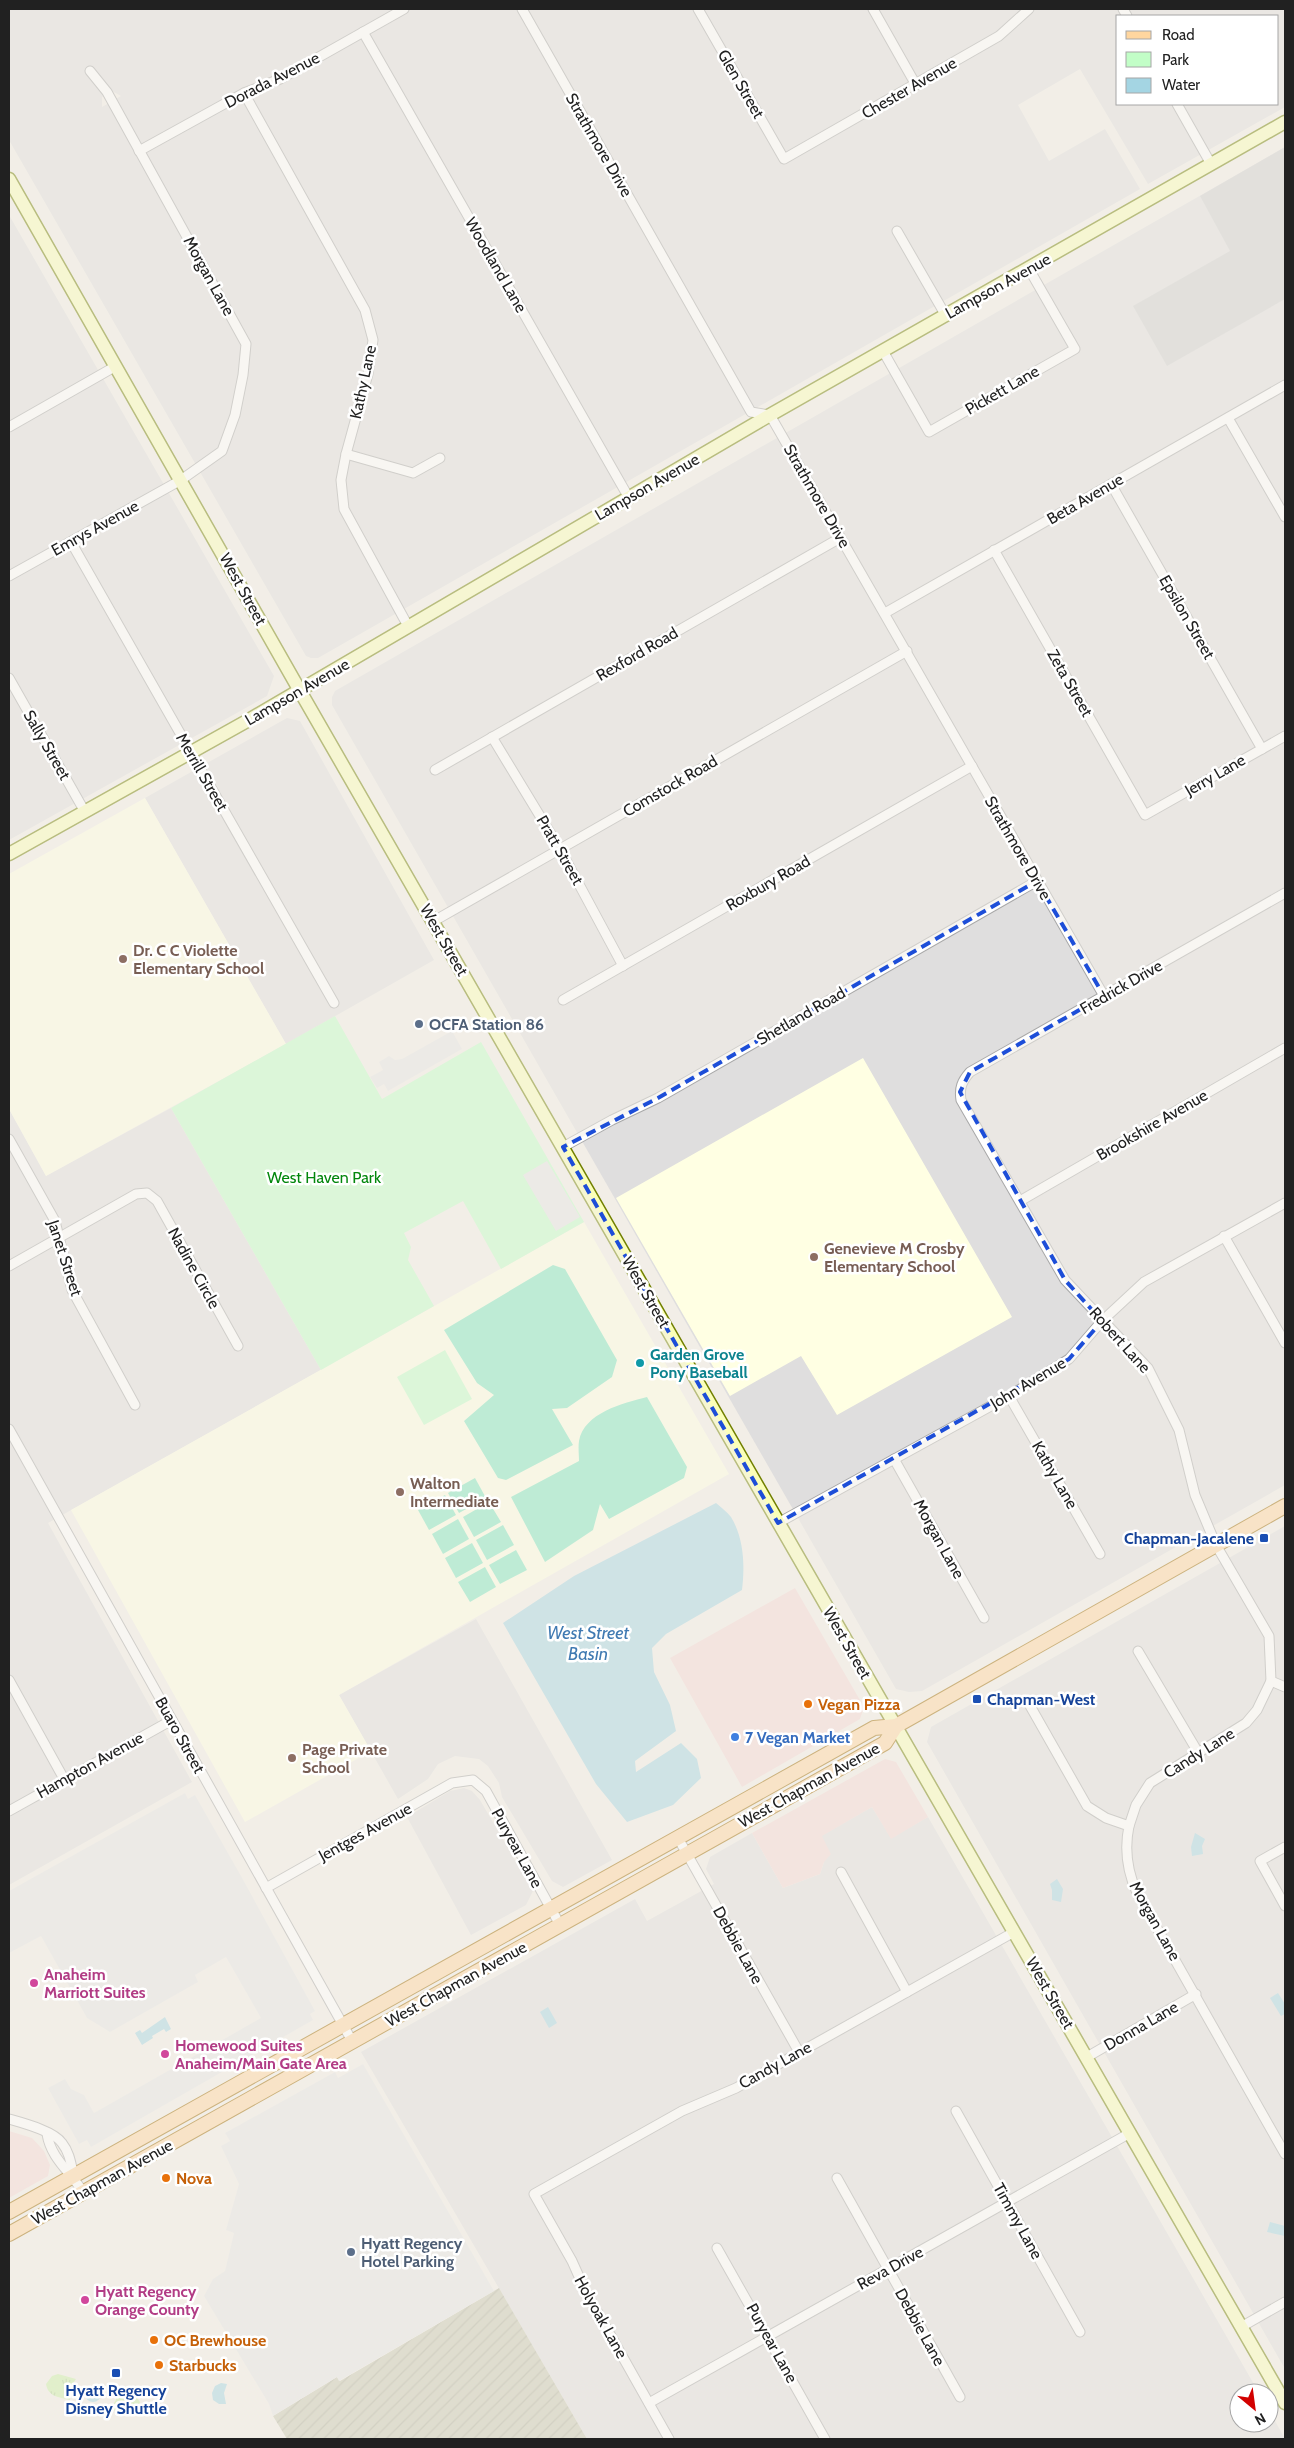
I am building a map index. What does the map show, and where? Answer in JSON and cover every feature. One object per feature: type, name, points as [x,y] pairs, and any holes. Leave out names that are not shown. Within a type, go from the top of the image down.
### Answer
[{"type":"main road","name":"Lampson Avenue","points":[[9,854],[300,691],[770,415],[1285,122]]},
{"type":"main road","name":"West Street","points":[[9,178],[300,691],[1285,2403]]},
{"type":"main road","name":"West Chapman Avenue","points":[[9,2234],[882,1744],[896,1726],[1285,1506]]},
{"type":"main road","name":"West Chapman Avenue","points":[[9,2212],[874,1728],[896,1726]]},
{"type":"street","name":"Dorada Avenue","points":[[139,150],[244,93],[280,79],[404,9]]},
{"type":"street","name":"Strathmore Drive","points":[[522,9],[752,412],[770,415],[1104,996]]},
{"type":"street","name":"Glen Street","points":[[698,9],[784,159]]},
{"type":"street","points":[[873,9],[916,85]]},
{"type":"street","name":"Chester Avenue","points":[[784,159],[999,36],[1029,9]]},
{"type":"street","name":"Woodland Lane","points":[[363,32],[629,498]]},
{"type":"street","name":"Morgan Lane","points":[[90,71],[107,92],[246,344],[235,414],[222,451],[182,480]]},
{"type":"street","name":"Kathy Lane","points":[[244,93],[365,310],[373,340],[368,374],[346,454],[341,480],[344,509],[408,626]]},
{"type":"street","points":[[1178,105],[1211,164]]},
{"type":"street","points":[[897,231],[946,316]]},
{"type":"street","name":"Pickett Lane","points":[[883,351],[929,432],[1075,349],[1029,269]]},
{"type":"street","points":[[9,427],[116,366]]},
{"type":"street","name":"Beta Avenue","points":[[885,613],[1285,385]]},
{"type":"street","points":[[1228,418],[1285,517]]},
{"type":"street","points":[[346,454],[413,472],[440,458]]},
{"type":"street","name":"Emrys Avenue","points":[[9,576],[182,480]]},
{"type":"street","name":"Epsilon Street","points":[[1111,484],[1262,749]]},
{"type":"street","name":"Rexford Road","points":[[435,770],[840,538]]},
{"type":"street","name":"Merrill Street","points":[[71,542],[334,1003]]},
{"type":"street","name":"Zeta Street","points":[[994,550],[1145,815]]},
{"type":"street","name":"Comstock Road","points":[[434,921],[907,651]]},
{"type":"street","name":"Sally Street","points":[[9,678],[84,812]]},
{"type":"street","name":"Jerry Lane","points":[[1145,815],[1285,736]]},
{"type":"street","name":"Pratt Street","points":[[492,737],[560,849],[624,966]]},
{"type":"street","name":"Roxbury Road","points":[[564,1000],[972,766]]},
{"type":"street","name":"Shetland Road","points":[[563,1147],[612,1120],[658,1098],[1037,881]]},
{"type":"street","name":"Fredrick Drive","points":[[961,1085],[970,1072],[1285,893]]},
{"type":"street","name":"Brookshire Avenue","points":[[1020,1201],[1285,1048]]},
{"type":"street","name":"Robert Lane","points":[[961,1085],[961,1100],[1065,1280],[1148,1368],[1179,1430],[1195,1495],[1216,1545],[1269,1636],[1272,1681]]},
{"type":"street","name":"Janet Street","points":[[9,1139],[55,1221],[72,1290],[135,1405]]},
{"type":"street","name":"Nadine Circle","points":[[59,1237],[136,1194],[147,1194],[157,1201],[238,1346]]},
{"type":"street","name":"John Avenue","points":[[778,1523],[1009,1396],[1069,1359],[1102,1321],[1144,1282],[1285,1203]]},
{"type":"street","points":[[1224,1236],[1285,1343]]},
{"type":"street","points":[[9,1266],[59,1237]]},
{"type":"street","name":"Kathy Lane","points":[[1009,1396],[1100,1554]]},
{"type":"street","name":"Buaro Street","points":[[9,1429],[352,2041]]},
{"type":"street","name":"Morgan Lane","points":[[894,1459],[984,1618]]},
{"type":"street","points":[[1138,1651],[1199,1754]]},
{"type":"street","points":[[9,1680],[64,1779]]},
{"type":"street","points":[[1272,1681],[1285,1687]]},
{"type":"street","name":"Candy Lane","points":[[1129,1826],[1136,1805],[1150,1783],[1246,1723],[1256,1710],[1272,1681]]},
{"type":"street","points":[[1029,1704],[1087,1806],[1106,1818],[1129,1826]]},
{"type":"street","name":"Hampton Avenue","points":[[9,1811],[172,1720]]},
{"type":"street","name":"Jentges Avenue","points":[[266,1888],[452,1783],[466,1780]]},
{"type":"street","name":"Puryear Lane","points":[[466,1780],[476,1781],[486,1791],[560,1925]]},
{"type":"street","name":"Morgan Lane","points":[[1129,1826],[1126,1850],[1130,1878],[1285,2154]]},
{"type":"street","name":"Debbie Lane","points":[[678,1838],[799,2052]]},
{"type":"street","points":[[1285,1847],[1260,1861],[1285,1906]]},
{"type":"street","points":[[841,1872],[907,1992]]},
{"type":"street","name":"Candy Lane","points":[[534,2194],[682,2111],[736,2088],[1014,1932]]},
{"type":"street","name":"Donna Lane","points":[[1087,2057],[1196,1994]]},
{"type":"street","name":"Timmy Lane","points":[[956,2110],[1080,2332]]},
{"type":"street","points":[[9,2119],[37,2128],[61,2141],[69,2154],[74,2177]]},
{"type":"street","name":"Reva Drive","points":[[649,2403],[1130,2133]]},
{"type":"street","points":[[47,2134],[49,2147],[57,2160],[74,2177],[83,2192]]},
{"type":"street","name":"Debbie Lane","points":[[837,2178],[960,2397]]},
{"type":"street","name":"Holyoak Lane","points":[[534,2194],[572,2262],[585,2290],[669,2439]]},
{"type":"street","name":"Puryear Lane","points":[[717,2248],[825,2439]]},
{"type":"street","points":[[1241,2327],[1285,2302]]},
{"type":"highlighted area","points":[[1037,881],[1104,996],[970,1072],[960,1092],[1065,1280],[1102,1321],[1069,1359],[778,1523],[563,1147],[658,1098]]},
{"type":"shaded area","points":[[9,9],[1285,9],[1285,107],[1148,184],[1080,69],[1018,105],[1049,161],[1105,129],[1140,189],[318,658],[306,656],[9,140]],"holes":[[[112,91],[121,96],[102,107],[102,97]]]},
{"type":"shaded area","points":[[1285,147],[1285,1485],[922,1691],[909,1692],[896,1689],[332,705],[332,697],[335,691]]},
{"type":"shaded area","points":[[1285,147],[1285,299],[1167,366],[1133,306],[1230,251],[1200,196]]},
{"type":"shaded area","points":[[9,215],[274,676],[267,696],[9,840]]},
{"type":"shaded area","points":[[287,718],[300,721],[434,960],[286,1044],[145,798]]},
{"type":"shaded area","name":"Dr. C C Violette Elementary School","points":[[145,798],[286,1044],[46,1176],[9,1109],[9,874]]},
{"type":"shaded area","points":[[452,1031],[462,1049],[388,1091],[384,1084],[377,1088],[370,1077],[383,1070],[379,1062],[389,1056],[395,1060],[402,1059]]},
{"type":"shaded area","name":"Genevieve M Crosby Elementary School","points":[[863,1058],[1012,1317],[837,1415],[801,1356],[730,1396],[616,1198]]},
{"type":"shaded area","points":[[171,1108],[321,1370],[48,1523],[192,1782],[9,1885],[9,1109],[46,1176]]},
{"type":"shaded area","points":[[547,1161],[580,1217],[556,1231],[523,1175]]},
{"type":"shaded area","name":"Walton Intermediate","points":[[584,1222],[729,1474],[339,1695],[371,1751],[245,1822],[71,1510]]},
{"type":"shaded area","points":[[1285,1526],[1285,2369],[927,1742],[931,1727]]},
{"type":"shaded area","points":[[795,1588],[864,1707],[860,1719],[742,1787],[670,1658]]},
{"type":"shaded area","points":[[476,1619],[612,1860],[563,1887],[552,1881],[502,1797],[499,1783],[488,1766],[479,1759],[455,1756],[438,1764],[428,1779],[398,1799],[339,1695]]},
{"type":"shaded area","points":[[885,1759],[896,1762],[928,1817],[891,1839],[872,1807],[822,1836],[831,1854],[824,1862],[820,1874],[783,1888],[752,1833]]},
{"type":"shaded area","points":[[464,1788],[472,1791],[480,1800],[533,1891],[526,1905],[471,1935],[407,1817],[450,1791]]},
{"type":"shaded area","points":[[185,1793],[188,1799],[195,1795],[241,1876],[315,2011],[310,2014],[313,2020],[91,2147],[87,2140],[79,2144],[48,2088],[65,2079],[71,2089],[84,2095],[94,2113],[261,2018],[226,1957],[195,1975],[198,1982],[110,2032],[87,2018],[41,1936],[9,1953],[9,1891]]},
{"type":"shaded area","points":[[872,1807],[891,1838],[928,1817],[1253,2383],[1229,2383],[1229,2433],[1279,2433],[1279,2428],[1285,2439],[587,2439],[361,2052],[635,1899],[647,1921],[714,1884],[706,1869],[710,1857],[752,1833],[783,1888],[820,1874],[824,1862],[821,1836]]},
{"type":"shaded area","name":"Hyatt Regency Hotel Parking","points":[[363,2064],[494,2291],[339,2381],[337,2377],[273,2416],[269,2404],[204,2296],[213,2279],[225,2271],[234,2233],[226,2230],[239,2184],[221,2146],[230,2141],[225,2133],[335,2072],[338,2078]]},
{"type":"shaded area","points":[[9,2131],[32,2138],[44,2151],[50,2165],[48,2176],[9,2198]]},
{"type":"shaded area","points":[[499,2288],[587,2439],[287,2439],[273,2416],[337,2377],[340,2381]]},
{"type":"green space","name":"West Haven Park","points":[[335,1016],[382,1099],[481,1042],[584,1222],[501,1269],[463,1201],[404,1233],[411,1247],[408,1260],[434,1306],[321,1370],[171,1108]]},
{"type":"green space","points":[[553,1265],[565,1269],[617,1360],[612,1377],[567,1408],[552,1409],[573,1445],[506,1480],[498,1478],[464,1421],[494,1395],[477,1383],[444,1330]]},
{"type":"green space","points":[[445,1350],[472,1399],[424,1425],[397,1377]]},
{"type":"green space","points":[[647,1397],[687,1467],[684,1478],[609,1519],[600,1504],[593,1530],[545,1562],[511,1497],[579,1461],[579,1441],[582,1431],[596,1416],[616,1406]]},
{"type":"green space","points":[[475,1478],[486,1498],[459,1513],[448,1493]]},
{"type":"green space","points":[[445,1495],[456,1515],[429,1530],[418,1510]]},
{"type":"green space","points":[[489,1502],[501,1522],[474,1537],[463,1517]]},
{"type":"green space","points":[[458,1519],[469,1539],[443,1554],[432,1534]]},
{"type":"green space","points":[[503,1525],[514,1545],[487,1560],[476,1540]]},
{"type":"green space","points":[[472,1543],[483,1563],[456,1578],[445,1558]]},
{"type":"green space","points":[[516,1550],[527,1570],[500,1584],[489,1565]]},
{"type":"green space","points":[[485,1567],[496,1587],[470,1602],[458,1582]]},
{"type":"green space","points":[[58,2374],[76,2379],[70,2388],[70,2400],[55,2396],[47,2388],[46,2384],[52,2376]]},
{"type":"green space","points":[[116,2390],[135,2395],[140,2402],[138,2410],[130,2415],[110,2409],[116,2400]]},
{"type":"water","name":"West Street Basin","points":[[716,1503],[731,1517],[739,1534],[743,1562],[742,1590],[666,1634],[652,1648],[654,1672],[670,1705],[676,1731],[635,1761],[636,1772],[681,1743],[697,1759],[701,1778],[673,1805],[627,1822],[596,1784],[503,1623],[574,1576]]},
{"type":"water","points":[[1195,1833],[1205,1839],[1202,1846],[1203,1854],[1192,1856],[1191,1847]]},
{"type":"water","points":[[1057,1879],[1063,1889],[1061,1902],[1052,1900],[1050,1884]]},
{"type":"water","points":[[1278,1993],[1285,2004],[1285,2014],[1281,2016],[1270,1998]]},
{"type":"water","points":[[548,2007],[557,2023],[549,2028],[540,2012]]},
{"type":"water","points":[[165,2017],[171,2029],[166,2032],[164,2029],[142,2045],[135,2033],[140,2030],[142,2033]]},
{"type":"water","points":[[1270,2222],[1285,2226],[1285,2236],[1267,2232]]},
{"type":"water","points":[[221,2383],[227,2384],[224,2393],[226,2404],[219,2404],[213,2400],[212,2393],[215,2386]]},
{"type":"water","points":[[90,2386],[96,2386],[101,2391],[99,2400],[90,2402],[85,2397],[85,2391]]},
{"type":"place","name":"Dr. C C Violette Elementary School","points":[[123,959]]},
{"type":"place","name":"OCFA Station 86","points":[[419,1024]]},
{"type":"place","name":"Genevieve M Crosby Elementary School","points":[[814,1257]]},
{"type":"place","name":"Garden Grove Pony Baseball","points":[[640,1363]]},
{"type":"place","name":"Walton Intermediate","points":[[400,1492]]},
{"type":"place","name":"Chapman-Jacalene","points":[[1264,1538]]},
{"type":"place","name":"Chapman-West","points":[[977,1699]]},
{"type":"place","name":"Vegan Pizza","points":[[808,1704]]},
{"type":"place","name":"7 Vegan Market","points":[[735,1737]]},
{"type":"place","name":"Page Private School","points":[[292,1758]]},
{"type":"place","name":"Anaheim Marriott Suites","points":[[34,1983]]},
{"type":"place","name":"Homewood Suites Anaheim/Main Gate Area","points":[[165,2054]]},
{"type":"place","name":"Nova","points":[[166,2178]]},
{"type":"place","name":"Hyatt Regency Hotel Parking","points":[[351,2252]]},
{"type":"place","name":"Hyatt Regency Orange County","points":[[85,2300]]},
{"type":"place","name":"OC Brewhouse","points":[[154,2340]]},
{"type":"place","name":"Starbucks","points":[[159,2365]]},
{"type":"place","name":"Hyatt Regency Disney Shuttle","points":[[116,2373]]}]
